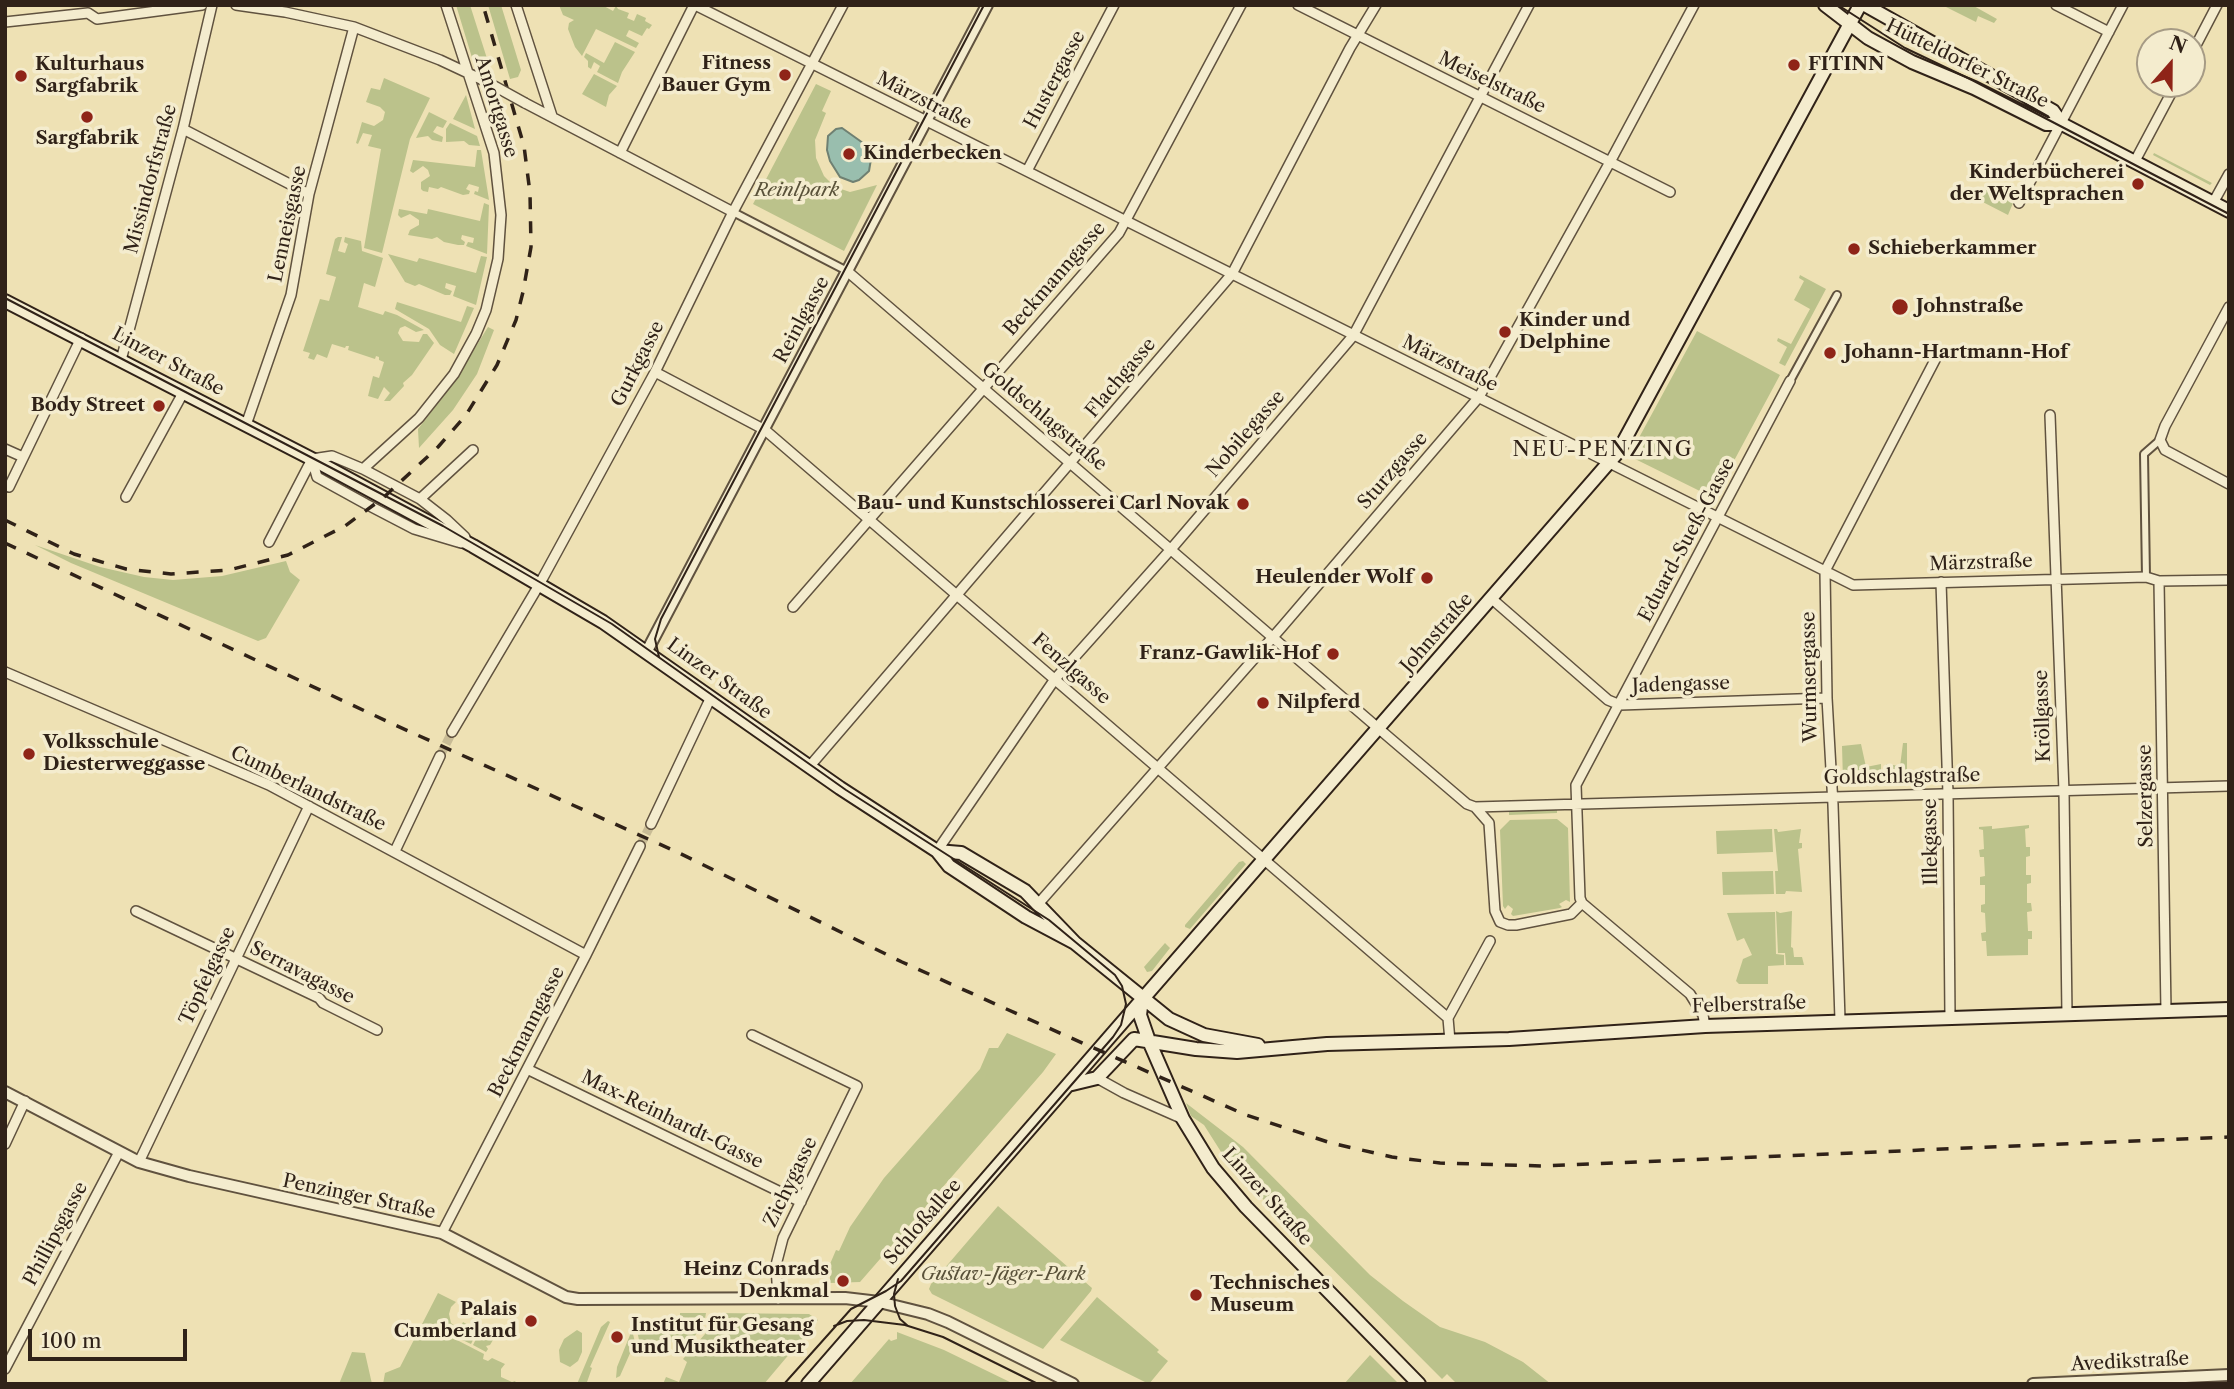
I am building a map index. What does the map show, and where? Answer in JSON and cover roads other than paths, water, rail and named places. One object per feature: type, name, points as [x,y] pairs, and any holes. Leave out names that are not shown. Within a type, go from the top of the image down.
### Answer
[{"type":"main road","name":"Hütteldorfer Straße","points":[[1825,5],[1875,42],[1912,62],[1974,88],[2046,124],[2062,124],[2229,211]]},
{"type":"main road","name":"Hütteldorfer Straße","points":[[1862,5],[2053,111],[2062,124]]},
{"type":"main road","name":"Johnstraße","points":[[1142,999],[1609,463],[1644,406],[1746,212],[1862,5]]},
{"type":"main road","name":"Linzer Straße","points":[[5,301],[312,459],[473,546],[603,622],[809,767],[937,851],[949,866],[959,873],[1026,917],[1075,943]]},
{"type":"main road","name":"Linzer Straße","points":[[937,851],[961,853],[1025,891],[1075,943],[1142,999],[1140,1015],[1149,1041],[1183,1119],[1213,1168],[1246,1207],[1419,1384]]},
{"type":"main road","name":"Felberstraße","points":[[1142,999],[1169,1019],[1204,1035],[1271,1048]]},
{"type":"main road","name":"Schloßallee","points":[[808,1384],[1142,999]]},
{"type":"main road","name":"Felberstraße","points":[[1149,1041],[1196,1049],[1237,1052],[1271,1048],[1840,1020],[2229,1009]]},
{"type":"main road","points":[[1068,1085],[1097,1078],[1134,1039],[1149,1041]]},
{"type":"street","points":[[5,22],[88,13],[97,19],[202,5]]},
{"type":"street","name":"Missindorfstraße","points":[[121,360],[183,129],[212,5]]},
{"type":"street","points":[[236,5],[354,27],[467,72]]},
{"type":"street","name":"Amortgasse","points":[[363,468],[419,418],[442,391],[476,334],[493,287],[500,234],[500,192],[490,138],[446,5]]},
{"type":"street","points":[[516,5],[552,116]]},
{"type":"street","points":[[620,153],[695,5]]},
{"type":"street","name":"Märzstraße","points":[[695,5],[1853,585],[2146,577],[2159,581],[2229,580]]},
{"type":"street","name":"Gurkgasse","points":[[452,732],[539,584],[655,372],[733,212],[843,5]]},
{"type":"street","name":"Reinlgasse","points":[[647,651],[987,5]]},
{"type":"street","name":"Hustergasse","points":[[1027,172],[1114,5]]},
{"type":"street","name":"Beckmanngasse","points":[[793,607],[1128,221],[1241,5]]},
{"type":"street","name":"Meiselstraße","points":[[1298,5],[1670,192]]},
{"type":"street","name":"Flachgasse","points":[[809,767],[1232,274],[1350,48],[1376,5]]},
{"type":"street","name":"Nobilegasse","points":[[937,851],[1055,679],[1172,548],[1353,336],[1530,5]]},
{"type":"street","name":"Sturzgasse","points":[[1039,903],[1479,397],[1694,5]]},
{"type":"street","points":[[2056,5],[2109,32]]},
{"type":"street","points":[[2019,203],[2123,5]]},
{"type":"street","points":[[2205,28],[2217,5]]},
{"type":"street","name":"Lenneisgasse","points":[[246,425],[291,295],[309,194],[354,27]]},
{"type":"street","name":"Goldschlagstraße","points":[[467,72],[847,271],[1467,804],[1475,807],[2229,786]]},
{"type":"street","points":[[2135,161],[2169,98]]},
{"type":"street","points":[[183,129],[309,194]]},
{"type":"street","points":[[2213,202],[2229,174]]},
{"type":"street","name":"Eduard-Sueß-Gasse","points":[[1582,903],[1576,785],[1837,295]]},
{"type":"street","points":[[2146,577],[2144,454],[2160,440],[2229,307]]},
{"type":"street","points":[[9,487],[81,338]]},
{"type":"street","name":"Wurmsergasse","points":[[1840,1020],[1827,698],[1825,571],[1935,360]]},
{"type":"street","name":"Fenzlgasse","points":[[655,372],[765,430],[1448,1018]]},
{"type":"street","points":[[126,497],[183,393]]},
{"type":"street","name":"Kröllgasse","points":[[2050,415],[2064,792],[2067,1015]]},
{"type":"street","points":[[2160,440],[2165,450],[2229,484]]},
{"type":"street","points":[[5,449],[23,457]]},
{"type":"street","points":[[420,499],[473,450]]},
{"type":"street","name":"Linzer Straße","points":[[312,459],[332,456],[363,468],[420,499],[447,520],[473,546]]},
{"type":"street","points":[[269,542],[312,459]]},
{"type":"street","name":"Selzergasse","points":[[2159,581],[2166,1011]]},
{"type":"street","name":"Illekgasse","points":[[1941,582],[1948,794],[1950,1017]]},
{"type":"street","name":"Jadengasse","points":[[1492,599],[1608,700],[1620,705],[1827,698]]},
{"type":"street","name":"Cumberlandstraße","points":[[5,672],[269,785],[586,955]]},
{"type":"street","points":[[651,824],[711,697]]},
{"type":"street","points":[[395,851],[440,756]]},
{"type":"street","name":"Töpfelgasse","points":[[139,1162],[309,806]]},
{"type":"street","name":"Goldschlagstraße","points":[[1475,807],[1490,828],[1495,911],[1500,922],[1516,925],[1571,914],[1582,903]]},
{"type":"street","name":"Beckmanngasse","points":[[442,1233],[640,846]]},
{"type":"street","points":[[1582,903],[1690,995],[1703,1015],[1705,1026]]},
{"type":"street","name":"Serravagasse","points":[[136,911],[319,998],[323,1003],[377,1030]]},
{"type":"street","points":[[1450,1041],[1448,1018],[1490,941]]},
{"type":"street","name":"Zichygasse","points":[[752,1035],[857,1086],[783,1238],[776,1265],[778,1299]]},
{"type":"street","name":"Max-Reinhardt-Gasse","points":[[527,1069],[801,1202]]},
{"type":"street","points":[[1097,1078],[1183,1119]]},
{"type":"street","name":"Penzinger Straße","points":[[5,1092],[139,1162],[189,1177],[442,1233],[566,1297],[845,1298],[879,1302],[928,1314],[948,1322],[1073,1384]]},
{"type":"street","points":[[5,1144],[25,1101]]},
{"type":"street","name":"Phillipsgasse","points":[[5,1369],[119,1152]]},
{"type":"street","name":"Avedikstraße","points":[[2033,1384],[2199,1380],[2229,1375]]},
{"type":"tunnel","points":[[440,756],[452,732]]},
{"type":"tunnel","points":[[640,846],[651,824]]},
{"type":"tram line","points":[[659,657],[655,639],[661,619],[984,5]]},
{"type":"tram line","points":[[1838,5],[1905,48],[2229,214]]},
{"type":"tram line","points":[[5,298],[443,526],[612,624],[846,790],[1049,920],[1115,975],[1122,986],[1126,1004],[1121,1025],[1113,1037],[901,1281],[851,1309],[784,1384]]},
{"type":"tram line","points":[[898,1279],[894,1294],[895,1306],[900,1319],[908,1326]]},
{"type":"tram line","points":[[834,1326],[847,1321],[864,1320],[905,1325],[943,1337],[1038,1384]]},
{"type":"railway","points":[[5,520],[74,554],[126,569],[171,574],[229,570],[288,555],[345,526],[383,498],[438,447],[466,415],[497,365],[516,320],[531,247],[530,193],[524,146],[483,5]]},
{"type":"railway","points":[[5,543],[395,725],[677,852],[902,962],[1246,1115],[1331,1143],[1392,1157],[1440,1163],[1543,1166],[2229,1137]]},
{"type":"place","name":"FITINN","points":[[1794,65]]},
{"type":"place","name":"Fitness Bauer Gym","points":[[785,75]]},
{"type":"place","name":"Kulturhaus Sargfabrik","points":[[21,76]]},
{"type":"place","name":"Sargfabrik","points":[[87,117]]},
{"type":"place","name":"Kinderbecken","points":[[849,154]]},
{"type":"place","name":"Kinderbücherei der Weltsprachen","points":[[2138,184]]},
{"type":"place","name":"Schieberkammer","points":[[1854,249]]},
{"type":"place","name":"Johnstraße","points":[[1900,307]]},
{"type":"place","name":"Kinder und Delphine","points":[[1505,332]]},
{"type":"place","name":"Johann-Hartmann-Hof","points":[[1830,353]]},
{"type":"place","name":"Body Street","points":[[159,406]]},
{"type":"place","name":"Bau- und Kunstschlosserei Carl Novak","points":[[1243,504]]},
{"type":"place","name":"Heulender Wolf","points":[[1427,578]]},
{"type":"place","name":"Franz-Gawlik-Hof","points":[[1333,654]]},
{"type":"place","name":"Nilpferd","points":[[1263,703]]},
{"type":"place","name":"Volksschule Diesterweggasse","points":[[29,754]]},
{"type":"place","name":"Heinz Conrads Denkmal","points":[[843,1281]]},
{"type":"place","name":"Technisches Museum","points":[[1196,1295]]},
{"type":"place","name":"Palais Cumberland","points":[[531,1321]]},
{"type":"place","name":"Institut für Gesang und Musiktheater","points":[[617,1337]]},
{"type":"district","name":"NEU-PENZING","points":[[1603,450]]},
{"type":"park label","name":"Reinlpark","points":[[797,191]]},
{"type":"park label","name":"Gustav-Jäger-Park","points":[[1003,1275]]}]
